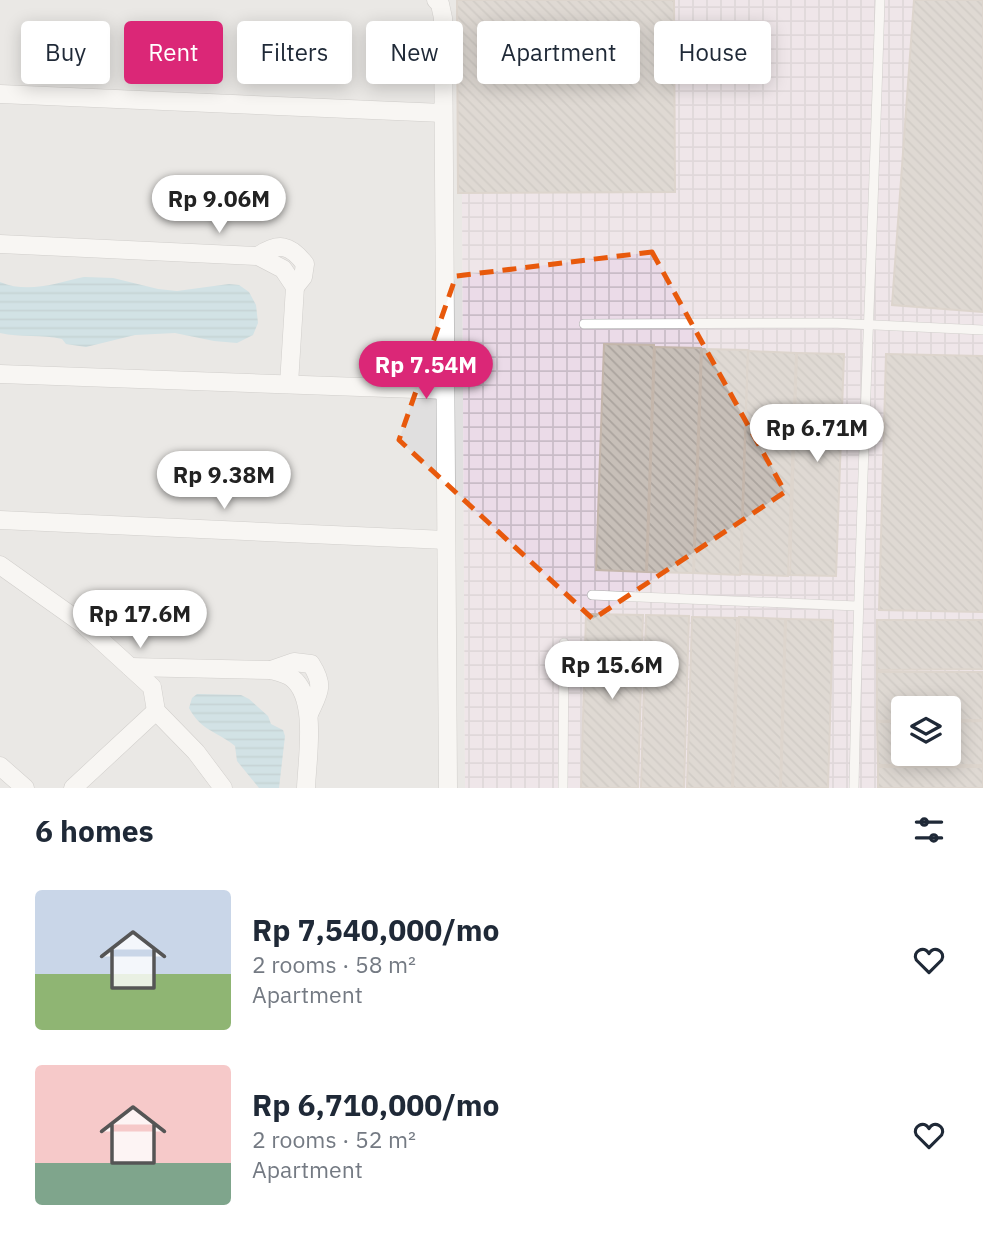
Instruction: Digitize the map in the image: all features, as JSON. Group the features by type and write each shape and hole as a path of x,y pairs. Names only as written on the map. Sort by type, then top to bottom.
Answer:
{"street":[{"path":"436,0 440,4 443,18 448,788"},
{"path":"0,94 443,113"},
{"path":"0,244 258,256 269,248 283,247 296,252 304,264 303,277 295,287 289,384"},
{"path":"0,374 445,390"},
{"path":"0,520 446,540"},
{"path":"0,565 83,624 152,687 156,711 196,752 223,788"},
{"path":"130,667 271,670 293,662 311,664 320,678 318,694 309,714 306,788"},
{"path":"74,788 156,711"},
{"path":"0,766 25,788"}],"lane":[{"path":"854,788 880,0"},
{"path":"584,324 870,324 983,330"},
{"path":"592,595 858,606"},
{"path":"563,788 564,643"}],"highlighted area":[{"path":"652,252 785,492 593,619 399,440 456,276"}],"shaded area":[{"path":"0,0 461,0 461,21 366,21 366,84 461,84 465,788 0,788"},
{"path":"461,0 983,0 983,788 465,788"}],"water":[{"path":"84,277 113,278 177,291 239,285 249,292 256,305 258,323 253,335 237,343 175,333 135,335 86,347 66,344 62,339 0,333 0,282 32,287"},
{"path":"197,694 241,695 268,716 271,724 283,730 285,736 279,788 259,788 237,761 235,746 199,722 189,708 192,698"}],"building":[{"path":"457,0 674,0 674,21 654,21 654,84 674,84 675,192 458,193 457,84 463,84 463,21 457,21"},
{"path":"914,0 983,0 983,312 892,305"},
{"path":"604,344 654,345 646,572 596,570"},
{"path":"655,347 701,348 693,573 647,572"},
{"path":"702,349 748,350 740,575 694,573"},
{"path":"748,351 796,353 788,576 741,574"},
{"path":"797,353 844,354 836,576 790,575"},
{"path":"886,354 983,356 983,612 879,610"},
{"path":"586,614 643,615 638,788 581,788"},
{"path":"646,615 689,616 684,788 641,788"},
{"path":"692,617 737,618 732,788 687,788"},
{"path":"739,617 785,619 780,788 733,788"},
{"path":"786,619 833,620 828,788 781,788"},
{"path":"877,620 983,620 983,669 877,670"},
{"path":"877,672 983,672 983,720 961,720 961,696 891,696 891,720 877,721"},
{"path":"983,721 983,765 961,765 961,722"},
{"path":"877,722 891,722 891,765 878,765"},
{"path":"878,767 983,767 983,788 878,788"}]}
